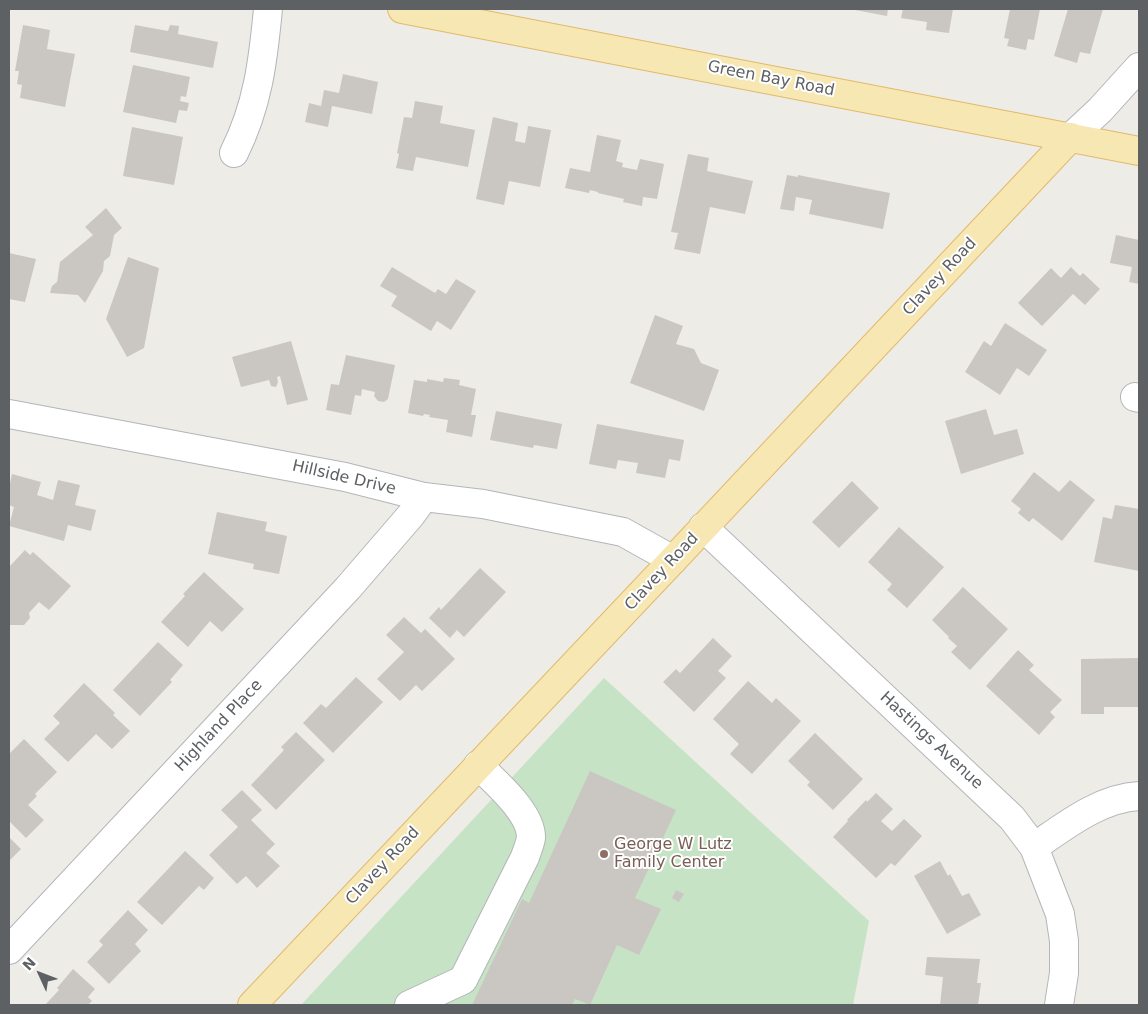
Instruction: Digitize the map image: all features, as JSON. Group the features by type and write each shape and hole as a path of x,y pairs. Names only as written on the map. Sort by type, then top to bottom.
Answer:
{"main road":[{"name":"Green Bay Road","path":"402,9 1071,136 1139,151"},
{"name":"Clavey Road","path":"253,1005 1071,136"}],"street":[{"path":"234,153 244,133 255,100 268,9"},
{"path":"1071,136 1100,110 1139,67"},
{"name":"Hillside Drive","path":"9,414 346,477 424,497 483,504 623,532 673,560"},
{"name":"Highland Place","path":"9,950 348,588 424,497"},
{"name":"Hastings Avenue","path":"704,527 1012,818 1034,847 1060,914 1064,941 1064,973 1059,1005"},
{"path":"409,1005 463,980 526,857 531,838 526,819 508,794 478,765"},
{"path":"1034,847 1073,821 1101,806 1125,797 1139,796"}],"green space":[{"path":"604,678 869,921 853,1005 301,1005"}],"building":[{"path":"850,9 888,9 887,16"},
{"path":"903,9 953,9 949,33 926,30 927,22 901,18"},
{"path":"1010,9 1040,9 1034,40 1028,39 1026,50 1007,46 1009,39 1004,38"},
{"path":"1068,9 1103,9 1090,54 1080,52 1077,63 1054,56"},
{"path":"23,25 50,30 47,49 75,54 65,107 20,98 22,85 17,84 19,71 15,71"},
{"path":"135,25 168,31 170,25 179,26 178,34 218,42 213,68 130,52"},
{"path":"133,65 190,77 186,97 181,96 180,101 189,103 187,111 179,110 176,123 123,112"},
{"path":"343,74 378,82 372,114 332,106 328,127 305,122 309,103 321,106 324,90 339,93"},
{"path":"415,101 443,106 440,123 475,130 468,167 416,157 413,171 396,168 404,117 412,118"},
{"path":"493,117 518,123 515,141 525,143 528,126 551,130 540,187 509,181 504,205 476,199"},
{"path":"132,127 183,137 174,185 123,176"},
{"path":"597,135 621,140 616,161 623,163 622,167 637,170 640,159 664,164 657,199 643,197 642,206 623,202 624,199 590,190 589,193 565,188 570,168 590,172"},
{"path":"688,154 709,158 707,171 753,181 745,214 710,207 700,254 674,249 678,233 671,232"},
{"path":"787,175 798,177 798,175 890,193 883,229 809,214 812,200 796,197 794,211 780,209"},
{"path":"106,208 122,228 114,235 110,256 104,261 103,271 85,303 78,295 50,293 52,286 57,282 60,262 93,235 85,227"},
{"path":"1116,235 1139,240 1139,284 1129,282 1132,267 1110,263"},
{"path":"9,253 36,259 25,302 9,299"},
{"path":"128,257 159,268 144,348 127,357 106,319"},
{"path":"392,267 435,293 438,289 446,294 456,279 476,291 451,330 437,321 431,331 391,306 397,296 380,286"},
{"path":"1071,267 1080,276 1083,273 1100,289 1085,305 1073,294 1042,326 1018,303 1051,268 1061,278"},
{"path":"655,315 683,326 676,344 694,349 701,363 719,370 704,411 630,383"},
{"path":"1005,323 1047,350 1029,376 1017,368 1000,395 965,372 984,341 991,346"},
{"path":"291,341 308,400 287,405 280,376 277,377 276,387 271,386 269,380 241,387 232,357"},
{"path":"346,355 395,365 388,399 384,402 378,401 374,396 375,392 362,389 361,396 355,395 351,415 326,410 331,384 339,385"},
{"path":"444,378 460,380 459,385 476,389 471,415 476,415 472,437 446,432 448,420 429,417 430,415 424,414 423,416 408,413 414,380 427,382 427,379 443,382"},
{"path":"986,409 994,435 1017,429 1024,454 961,474 945,421"},
{"path":"496,411 562,424 557,449 534,445 533,448 490,440"},
{"path":"597,424 684,440 680,461 669,459 665,478 636,473 638,463 618,460 616,469 589,464"},
{"path":"1034,472 1059,492 1070,480 1095,500 1062,541 1033,518 1029,522 1018,513 1021,509 1011,501"},
{"path":"12,474 41,482 37,495 53,500 58,480 80,485 75,505 96,510 91,531 68,525 64,541 9,526 14,507 9,505 9,488"},
{"path":"852,481 879,508 839,548 812,522"},
{"path":"1115,505 1139,509 1139,571 1094,562 1103,517 1112,519"},
{"path":"217,512 267,522 265,531 287,536 279,574 253,569 254,564 208,554"},
{"path":"899,527 944,567 907,608 887,590 892,584 868,562"},
{"path":"25,550 30,555 33,552 71,586 49,610 39,602 29,613 30,618 24,625 9,625 9,567"},
{"path":"480,568 506,592 464,637 457,630 450,638 429,618 439,607 441,610"},
{"path":"204,572 244,609 222,632 210,621 188,647 161,622 185,596 183,594"},
{"path":"963,587 1008,629 970,670 951,652 957,646 932,620"},
{"path":"404,617 421,633 425,629 455,659 422,691 416,685 400,701 377,679 404,652 386,635"},
{"path":"713,638 732,656 718,671 726,678 694,712 663,682 676,669 680,673"},
{"path":"158,642 183,665 170,680 172,682 140,716 113,690"},
{"path":"1018,650 1034,665 1029,670 1062,700 1050,712 1055,717 1039,735 986,686"},
{"path":"1138,658 1138,707 1104,707 1104,714 1081,714 1081,659"},
{"path":"356,677 383,702 333,753 303,723 321,704 326,708"},
{"path":"748,681 772,703 776,698 801,721 752,774 730,754 739,744 713,719"},
{"path":"84,683 115,713 113,715 130,731 112,749 96,734 68,762 44,739 60,723 53,716"},
{"path":"296,732 325,760 276,810 251,785 284,750 281,747"},
{"path":"815,733 863,779 833,810 807,785 810,782 788,761"},
{"path":"24,739 57,772 35,794 37,796 28,805 44,820 26,838 9,821 9,754"},
{"name":"George W Lutz Family Center","path":"590,771 676,810 635,898 661,909 639,955 617,945 590,1005 575,999 572,1005 472,1005 522,899 529,903"},
{"path":"242,790 262,810 251,820 275,844 266,853 280,866 257,888 246,876 237,884 209,855 238,827 221,810"},
{"path":"876,793 893,809 881,821 892,831 904,819 922,836 895,866 891,863 876,878 833,837 866,800 867,802"},
{"path":"9,837 21,849 9,861"},
{"path":"185,851 214,878 204,890 199,886 162,925 137,902"},
{"path":"940,861 948,876 950,874 962,896 969,893 981,915 947,934 914,876"},
{"path":"676,890 684,894 679,902 672,898"},
{"path":"128,910 148,930 135,944 141,951 109,984 87,962 103,945 99,941"},
{"path":"927,957 980,959 977,983 981,983 978,1005 940,1005 943,977 925,975"},
{"path":"73,969 95,989 88,997 92,1001 88,1005 45,1005 59,990 57,988"}],"place":[{"name":"George W Lutz Family Center","path":"604,854"}]}
